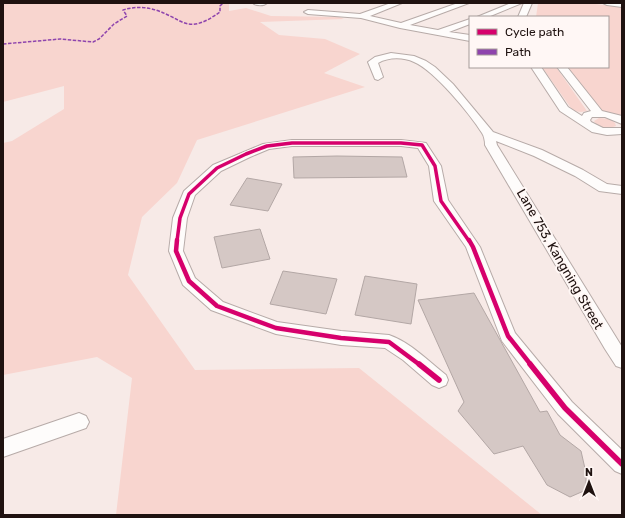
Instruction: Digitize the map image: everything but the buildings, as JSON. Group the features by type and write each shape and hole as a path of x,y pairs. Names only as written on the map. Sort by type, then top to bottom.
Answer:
{"street":[{"path":"257,3 263,3"},
{"path":"362,16 398,3"},
{"path":"400,26 465,3"},
{"path":"484,16 518,3"},
{"path":"522,16 528,3"},
{"path":"532,13 533,3"},
{"path":"607,3 622,5"},
{"path":"328,5 308,12 362,16 400,26 469,38"},
{"path":"439,33 469,21"},
{"path":"378,77 373,62 380,57 409,57 423,63 438,76 489,134 538,153 604,188 622,190"},
{"path":"537,68 564,109 586,123 602,131 621,129 611,115 598,113 588,115 584,120 586,123"},
{"path":"563,68 598,113"},
{"name":"Lane 753, Kangning Street","path":"489,134 490,142 539,219 556,252 582,294 606,338 622,361"},
{"path":"439,380 409,355 389,342 341,338 276,328 217,306 189,281 176,251 180,218 189,194 216,168 267,146 292,143 401,143 422,145 435,166 441,202 452,215 473,247 508,336 565,408 622,464"},
{"path":"499,156 518,152 538,153"},
{"path":"3,448 79,422"}],"shaded area":[{"path":"3,3 229,3 229,11 246,8 271,16 339,17 344,19 260,22 279,35 325,39 360,54 324,73 365,87 197,140 177,183 142,217 128,275 195,370 359,368 542,515 116,515 132,378 97,357 3,375 3,143 12,141 64,109 64,86 3,102"},
{"path":"538,3 587,3 622,7 622,118 601,111 569,68 609,68 609,16 536,16"},
{"path":"543,68 557,68 587,111 573,111"},
{"path":"599,118 610,119 616,126 606,128 600,126 594,121"}],"marked path":[{"path":"3,44 60,39 87,43 93,42 99,39 114,24 127,16 123,10 132,7 149,8 164,13 187,24 196,24 209,19 220,12 220,6 223,3"}],"cycle path":[{"path":"439,380 409,355 389,342 341,338 276,328 217,306 189,281 176,251 180,218 189,194 217,168 267,146 292,143 401,143 422,145 435,166 441,201 473,247 508,336 565,408 622,464"}]}
